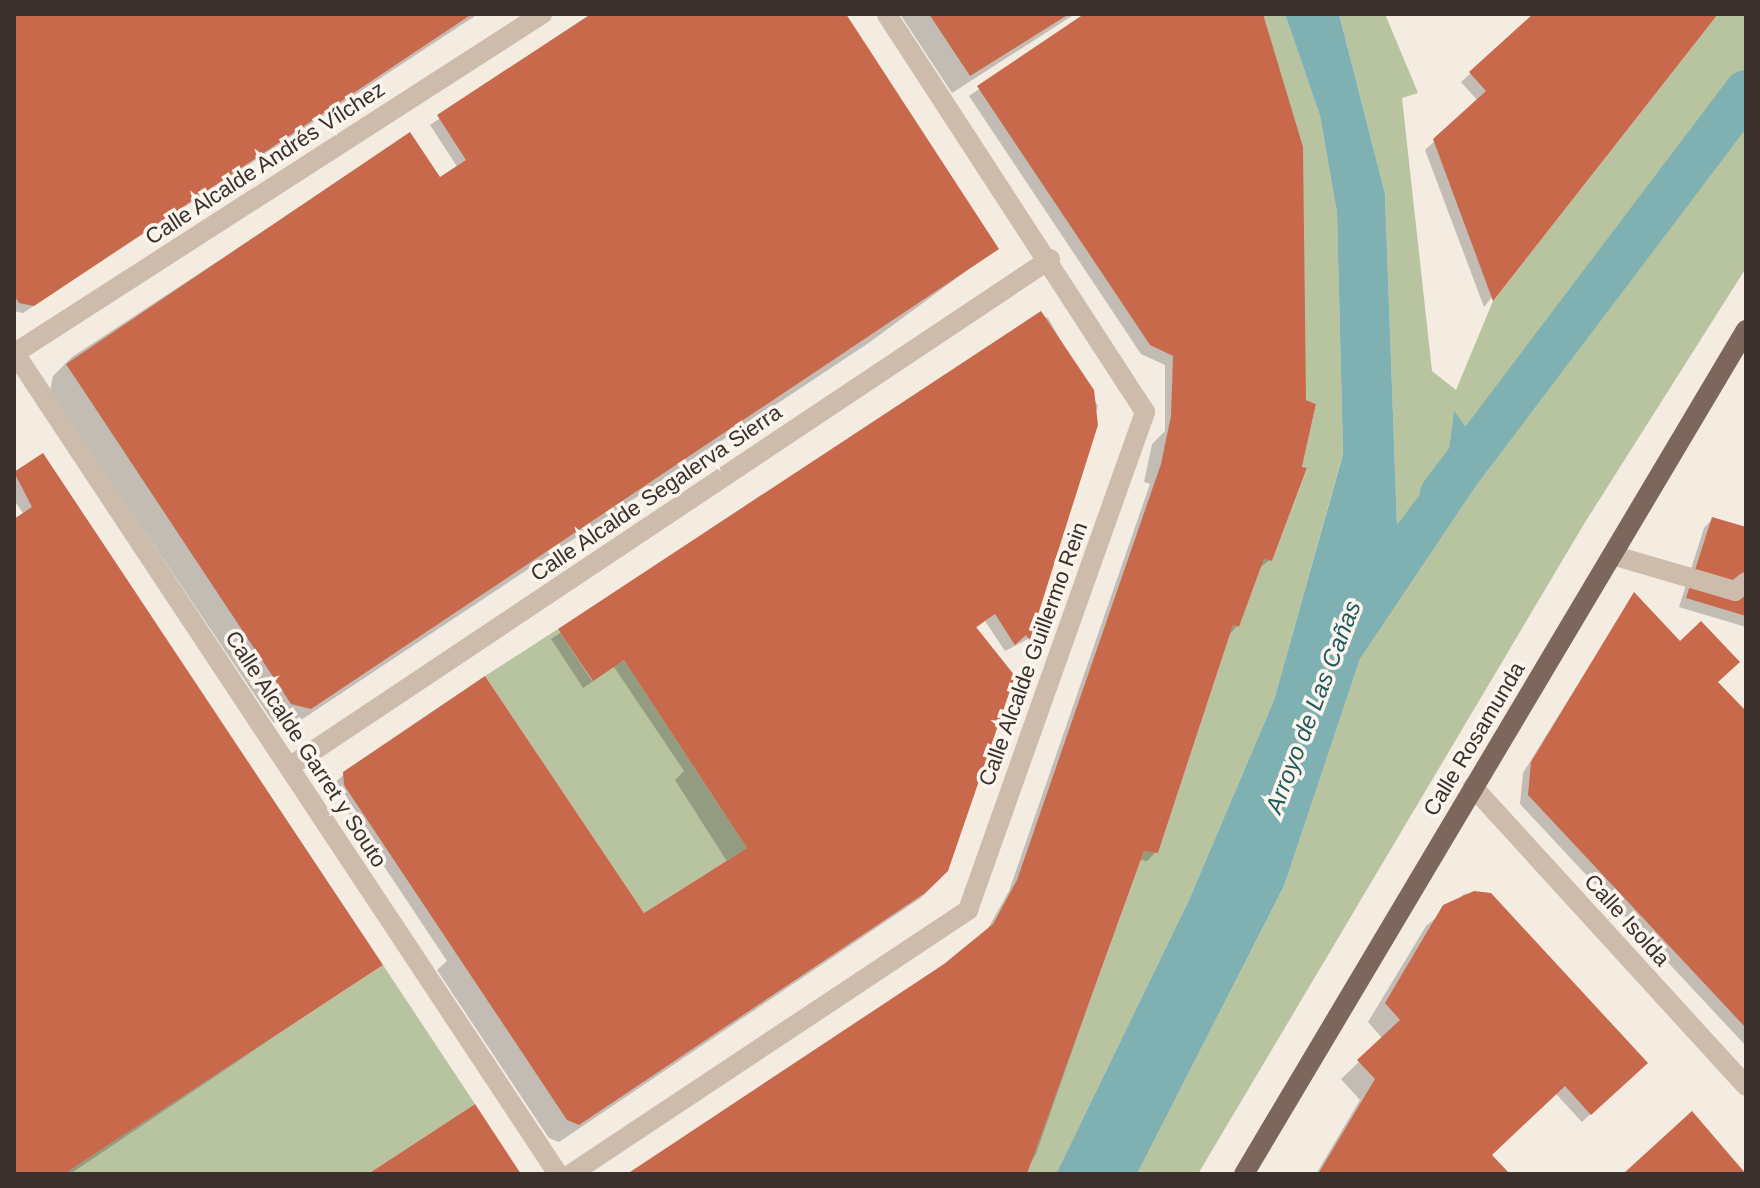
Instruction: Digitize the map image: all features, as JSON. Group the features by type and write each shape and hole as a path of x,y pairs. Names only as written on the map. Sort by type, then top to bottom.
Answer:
{"main road":[{"name":"Calle Rosamunda","path":"1244,1174 1746,330"}],"street":[{"name":"Calle Alcalde Andrés Vílchez","path":"15,352 542,14"},
{"name":"Calle Alcalde Guillermo Rein","path":"571,1174 968,910 1145,412 1050,259 887,14"},
{"name":"Calle Alcalde Segalerva Sierra","path":"289,767 1050,259"},
{"name":"Calle Alcalde Garret y Souto","path":"15,352 558,1174"},
{"path":"1612,555 1735,591 1746,582"},
{"name":"Calle Isolda","path":"1473,787 1746,1086"}],"green space":[{"path":"1263,14 1285,14 1320,116 1337,213 1343,453 1274,700 1189,900 1056,1174 1027,1174 1144,851 1158,853 1233,625 1239,627 1264,559 1272,561 1307,469 1302,467 1316,404 1306,400"},
{"path":"1339,14 1385,14 1418,93 1402,98 1432,371 1456,390 1493,301 1718,14 1746,14 1746,268 1584,524 1198,1174 1137,1174 1284,886 1360,659 1492,462 1454,412 1448,457 1397,526 1385,194"},
{"path":"558,629 592,681 624,660 747,848 644,913 485,676"},
{"path":"383,965 475,1104 368,1174 64,1174"}],"water":[{"name":"Arroyo de Las Cañas","path":"1285,14 1339,14 1385,194 1397,525 1448,457 1454,411 1492,462 1360,659 1284,886 1137,1174 1056,1174 1189,900 1274,700 1343,454 1337,213 1320,116"}],"building":[{"path":"14,14 472,14 34,306 19,303 14,295"},
{"path":"591,14 846,14 999,249 311,709 291,704 66,364 410,132 440,177 466,160 437,115"},
{"path":"929,14 1069,14 970,76"},
{"path":"1084,14 1263,14 1303,147 1306,400 1316,404 1302,467 1307,468 1272,561 1264,559 1239,627 1233,625 1158,853 1144,851 1027,1174 627,1174 944,964 993,924 1017,880 1161,464 1171,416 1173,356 1150,345 977,86"},
{"path":"1533,14 1718,14 1493,301 1433,139 1486,91 1469,72"},
{"path":"1041,311 1094,390 1098,425 1030,640 1026,635 1015,645 995,614 976,627 1015,676 948,871 925,893 579,1125 567,1120 344,785 343,772 485,676 644,913 747,848 624,660 593,681 558,629"},
{"path":"43,453 383,965 64,1174 14,1174 14,519 32,507 14,472"},
{"path":"1712,517 1746,527 1746,616 1686,598"},
{"path":"1634,592 1680,641 1701,621 1740,662 1718,682 1746,711 1746,1028 1528,795 1531,762"},
{"path":"1474,891 1491,893 1648,1063 1591,1115 1565,1086 1492,1155 1510,1174 1318,1174 1375,1079 1357,1060 1400,1020 1385,1003 1443,905"},
{"path":"475,1104 521,1174 368,1174"},
{"path":"1692,1111 1746,1174 1623,1174"}],"waterway":[{"path":"1442,494 1746,92"}]}
